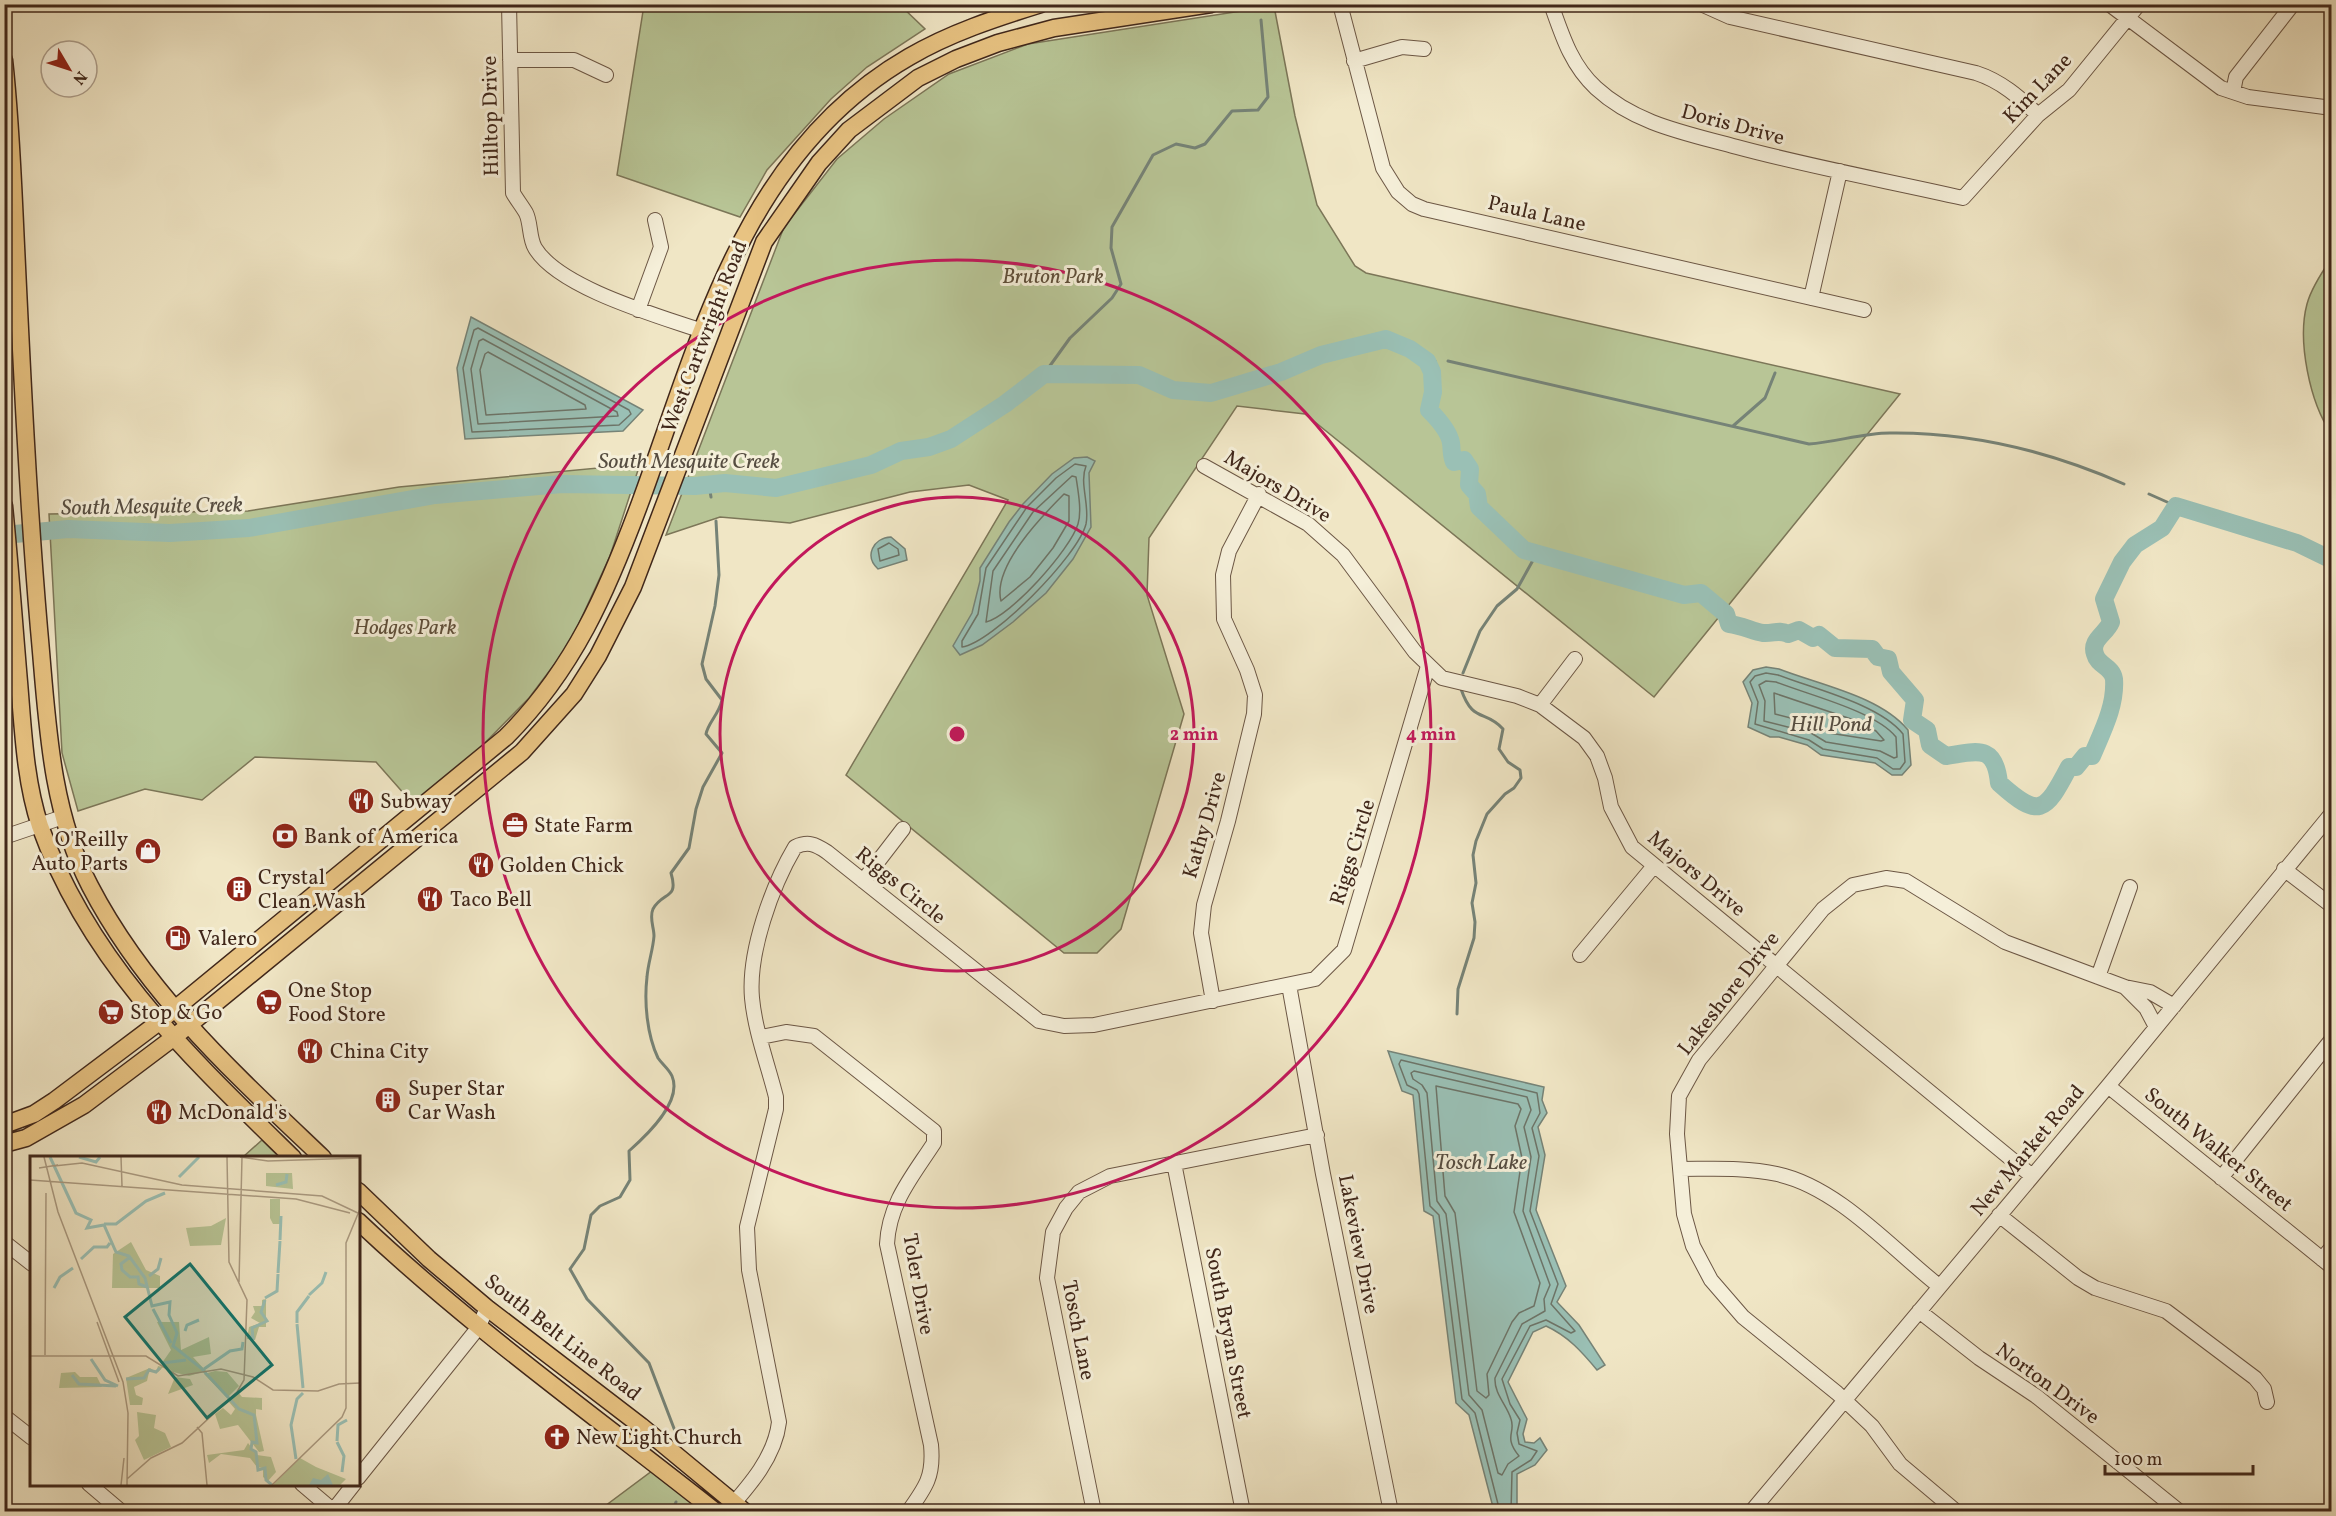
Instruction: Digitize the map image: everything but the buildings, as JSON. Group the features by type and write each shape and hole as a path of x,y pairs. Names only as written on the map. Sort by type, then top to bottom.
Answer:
{"main road":[{"name":"West Cartwright Road","path":"4,1125 34,1114 54,1101 159,1022 506,737 536,707 575,651 594,616 626,541 702,331 740,240 763,199 805,144 867,85 909,57 961,32 1041,4"},
{"name":"West Cartwright Road","path":"4,1144 26,1138 84,1105 173,1038 363,879 522,752 574,694 598,656 633,587 707,386 764,242 819,163 849,130 910,84 969,54 1053,28 1172,8 1211,4"},
{"path":"961,32 969,54"},
{"path":"4,60 37,601 49,742 63,817 88,882 111,925 173,1010 321,1156"},
{"path":"707,386 702,377 708,342 702,331 712,329 730,308 740,302"},
{"path":"4,506 23,732 40,824 85,918 134,994 173,1038 290,1156"},
{"path":"506,737 522,752"},
{"path":"350,865 363,879"},
{"path":"261,1125 270,1118 275,1120 306,1148 321,1156"},
{"name":"South Belt Line Road","path":"360,1193 429,1259 487,1308 611,1403 735,1509"},
{"name":"South Belt Line Road","path":"360,1223 416,1276 478,1328 716,1512"},
{"path":"596,1421 611,1403"}],"street":[{"name":"Hilltop Drive","path":"509,4 513,193 526,213 534,248 549,264 576,283 638,310 702,331"},
{"name":"Paula Lane","path":"1340,4 1383,168 1398,192 1412,204 1424,209 1864,310"},
{"name":"Doris Drive","path":"1551,4 1566,48 1579,69 1596,88 1640,118 1659,126 1765,154 1963,198"},
{"path":"1701,4 1730,17 1992,78 2016,94 2038,115"},
{"path":"2109,4 2209,81 2248,97 2331,108"},
{"name":"Kim Lane","path":"1963,198 2038,115 2069,90 2139,4"},
{"path":"2233,92 2236,77 2293,4"},
{"path":"1354,61 1402,46 1424,49"},
{"path":"510,60 574,60 606,75"},
{"path":"1811,298 1840,171"},
{"path":"638,310 661,247 655,220"},
{"name":"Majors Drive","path":"1204,466 1308,524 1343,555 1428,666 1442,678 1517,696 1540,705 1584,738 1597,756 1605,778 1611,807 1632,847 1653,867 2032,1176"},
{"name":"Kathy Drive","path":"1214,1001 1201,933 1204,905 1250,736 1254,695 1247,670 1224,619 1223,575 1229,551 1259,495"},
{"path":"1540,705 1575,659"},
{"name":"Riggs Circle","path":"735,1509 777,1437 778,1422 749,1270 747,1227 776,1109 776,1097 752,996 757,948 767,906 795,848 804,843 820,848 1039,1021 1064,1026 1094,1024 1315,979 1344,950 1428,666"},
{"name":"New Market Road","path":"1751,1512 2108,1086 2331,813"},
{"path":"4,837 63,817"},
{"path":"863,881 903,829"},
{"path":"1580,955 1653,867"},
{"path":"2284,870 2331,906"},
{"name":"Lakeshore Drive","path":"1957,1512 1900,1464 1872,1426 1743,1317 1710,1280 1693,1246 1684,1214 1677,1134 1679,1096 1699,1060 1775,966 1837,897 1853,885 1886,878 1906,881 2005,942 2125,987 2150,992 2174,1006"},
{"path":"2098,977 2130,887"},
{"name":"Lakeview Drive","path":"1289,985 1389,1511"},
{"name":"Lakeshore Drive","path":"2125,987 2146,1008 2156,1027"},
{"name":"Toler Drive","path":"761,1037 786,1032 814,1036 934,1131 934,1143 894,1205 888,1224 887,1244 931,1445 933,1466 930,1480 908,1512"},
{"path":"2221,1178 2331,1040"},
{"name":"South Walker Street","path":"2108,1086 2327,1263"},
{"name":"Tosch Lane","path":"1094,1512 1047,1278 1049,1247 1053,1232 1066,1208 1079,1192 1110,1176 1317,1135"},
{"name":"South Bryan Street","path":"1174,1163 1243,1512"},
{"path":"1680,1169 1739,1169 1779,1174 1810,1186 1842,1206 1939,1286"},
{"path":"1999,1215 2055,1262 2095,1288 2166,1311 2255,1378 2264,1389 2267,1402"},
{"path":"4,1242 30,1262"},
{"path":"2327,1263 2331,1247"},
{"path":"360,1476 478,1328 487,1308"},
{"name":"Norton Drive","path":"1919,1311 1978,1358 2036,1396 2180,1512"},
{"path":"4,1416 30,1436"},
{"path":"90,1486 122,1512"},
{"path":"303,1486 334,1511 353,1486"}],"green space":[{"path":"644,5 900,5 925,29 867,67 831,99 767,170 740,217 617,175"},
{"name":"Bruton Park","path":"1274,6 1295,116 1317,205 1355,266 1366,273 1900,394 1654,697 1305,414 1237,406 1149,538 1147,595 1184,714 1121,929 1097,953 1064,953 846,775 1008,500 969,485 910,492 790,523 720,517 666,535 784,227 837,159 884,119 949,74 1028,44"},
{"path":"2331,259 2331,433 2317,405 2307,371 2304,319 2309,298"},
{"name":"Hodges Park","path":"640,464 610,556 569,645 529,698 470,758 413,804 376,762 255,757 202,800 145,789 78,811 62,753 49,514 248,511 399,487"},
{"path":"262,1140 279,1156 244,1156"},
{"path":"652,1471 704,1512 597,1512"}],"water":[{"path":"471,317 643,410 623,431 465,439 457,368"},
{"path":"1087,457 1095,461 1089,473 1091,527 1073,559 1046,593 1013,622 982,645 960,655 953,646 972,613 980,581 980,568 1009,522 1052,474 1074,458"},
{"path":"891,537 905,549 907,560 878,569 872,559 873,548 879,541"},
{"name":"Hill Pond","path":"1766,667 1779,669 1848,693 1882,708 1908,730 1911,765 1902,775 1892,775 1875,763 1821,755 1807,745 1779,737 1770,737 1748,727 1752,703 1743,682 1753,670"},
{"name":"Tosch Lake","path":"1388,1051 1544,1087 1542,1100 1547,1113 1538,1127 1545,1155 1536,1210 1566,1286 1557,1302 1579,1325 1605,1365 1597,1370 1568,1340 1546,1326 1533,1332 1508,1382 1527,1419 1523,1434 1525,1442 1534,1443 1540,1438 1547,1450 1535,1465 1517,1474 1517,1511 1494,1511 1469,1415 1456,1403 1433,1216 1424,1211 1413,1095 1402,1091"}],"waterway":[{"path":"1044,374 1070,338 1112,298 1121,284 1111,248 1112,227 1153,155 1176,144 1195,148 1205,144 1232,111 1258,110 1268,97 1261,20"},
{"name":"South Mesquite Creek","path":"4,535 68,529 170,533 249,528 435,495 562,484 695,486 725,483 776,488 871,465 901,451 929,447 951,439 1005,404 1044,374 1139,375 1173,390 1211,393 1281,372 1321,355 1386,339 1410,349 1427,361 1432,372 1433,392 1429,410 1448,434 1454,462 1464,460 1470,469 1469,485 1477,494 1479,507 1524,550 1684,595 1701,593 1726,614 1729,624 1763,633 1788,634 1799,630 1813,638 1819,635 1835,648 1872,649 1878,657 1888,659 1891,672 1915,700 1912,720 1927,730 1930,745 1946,756 1976,752 1989,756 1997,770 1999,783 2023,802 2032,806 2040,806 2047,802 2069,767 2076,767 2085,756 2092,756 2108,719 2114,689 2113,675 2099,661 2094,649 2111,622 2104,599 2122,562 2135,545 2162,528 2176,506 2297,543 2332,560"},
{"name":"South Mesquite Creek","path":"1427,361 1435,361"},
{"path":"1448,361 1809,444 1869,434 1890,433 1980,440 2039,453 2124,484"},
{"path":"1733,426 1765,398 1775,373"},
{"path":"709,485 711,497"},
{"path":"2149,494 2176,506"},
{"path":"675,1431 649,1363 587,1299 570,1269 584,1249 591,1215 600,1206 620,1197 630,1180 629,1151 661,1118 672,1097 674,1086 672,1076 654,1049 647,1018 646,987 654,936 651,916 657,903 671,892 673,887 671,873 689,848 696,809 703,787 722,753 706,734 722,700 706,679 702,664 715,606 719,575 716,521"},
{"path":"1463,673 1480,631 1497,606 1517,589 1537,553"},
{"path":"1457,1014 1458,989 1474,938 1475,922 1472,903 1476,883 1473,855 1476,841 1487,814 1521,778 1520,770 1508,762 1499,749 1503,729 1491,719 1475,712 1461,689"},
{"path":"672,1512 676,1502"}],"place":[{"name":"Subway","path":"361,801"},
{"name":"State Farm","path":"515,825"},
{"name":"Bank of America","path":"285,836"},
{"name":"O'Reilly Auto Parts","path":"148,851"},
{"name":"Golden Chick","path":"481,865"},
{"name":"Crystal Clean Wash","path":"239,889"},
{"name":"Taco Bell","path":"430,899"},
{"name":"Valero","path":"178,938"},
{"name":"One Stop Food Store","path":"269,1002"},
{"name":"Stop & Go","path":"111,1012"},
{"name":"China City","path":"310,1051"},
{"name":"Super Star Car Wash","path":"388,1100"},
{"name":"McDonald's","path":"159,1112"},
{"name":"New Light Church","path":"557,1437"}]}
